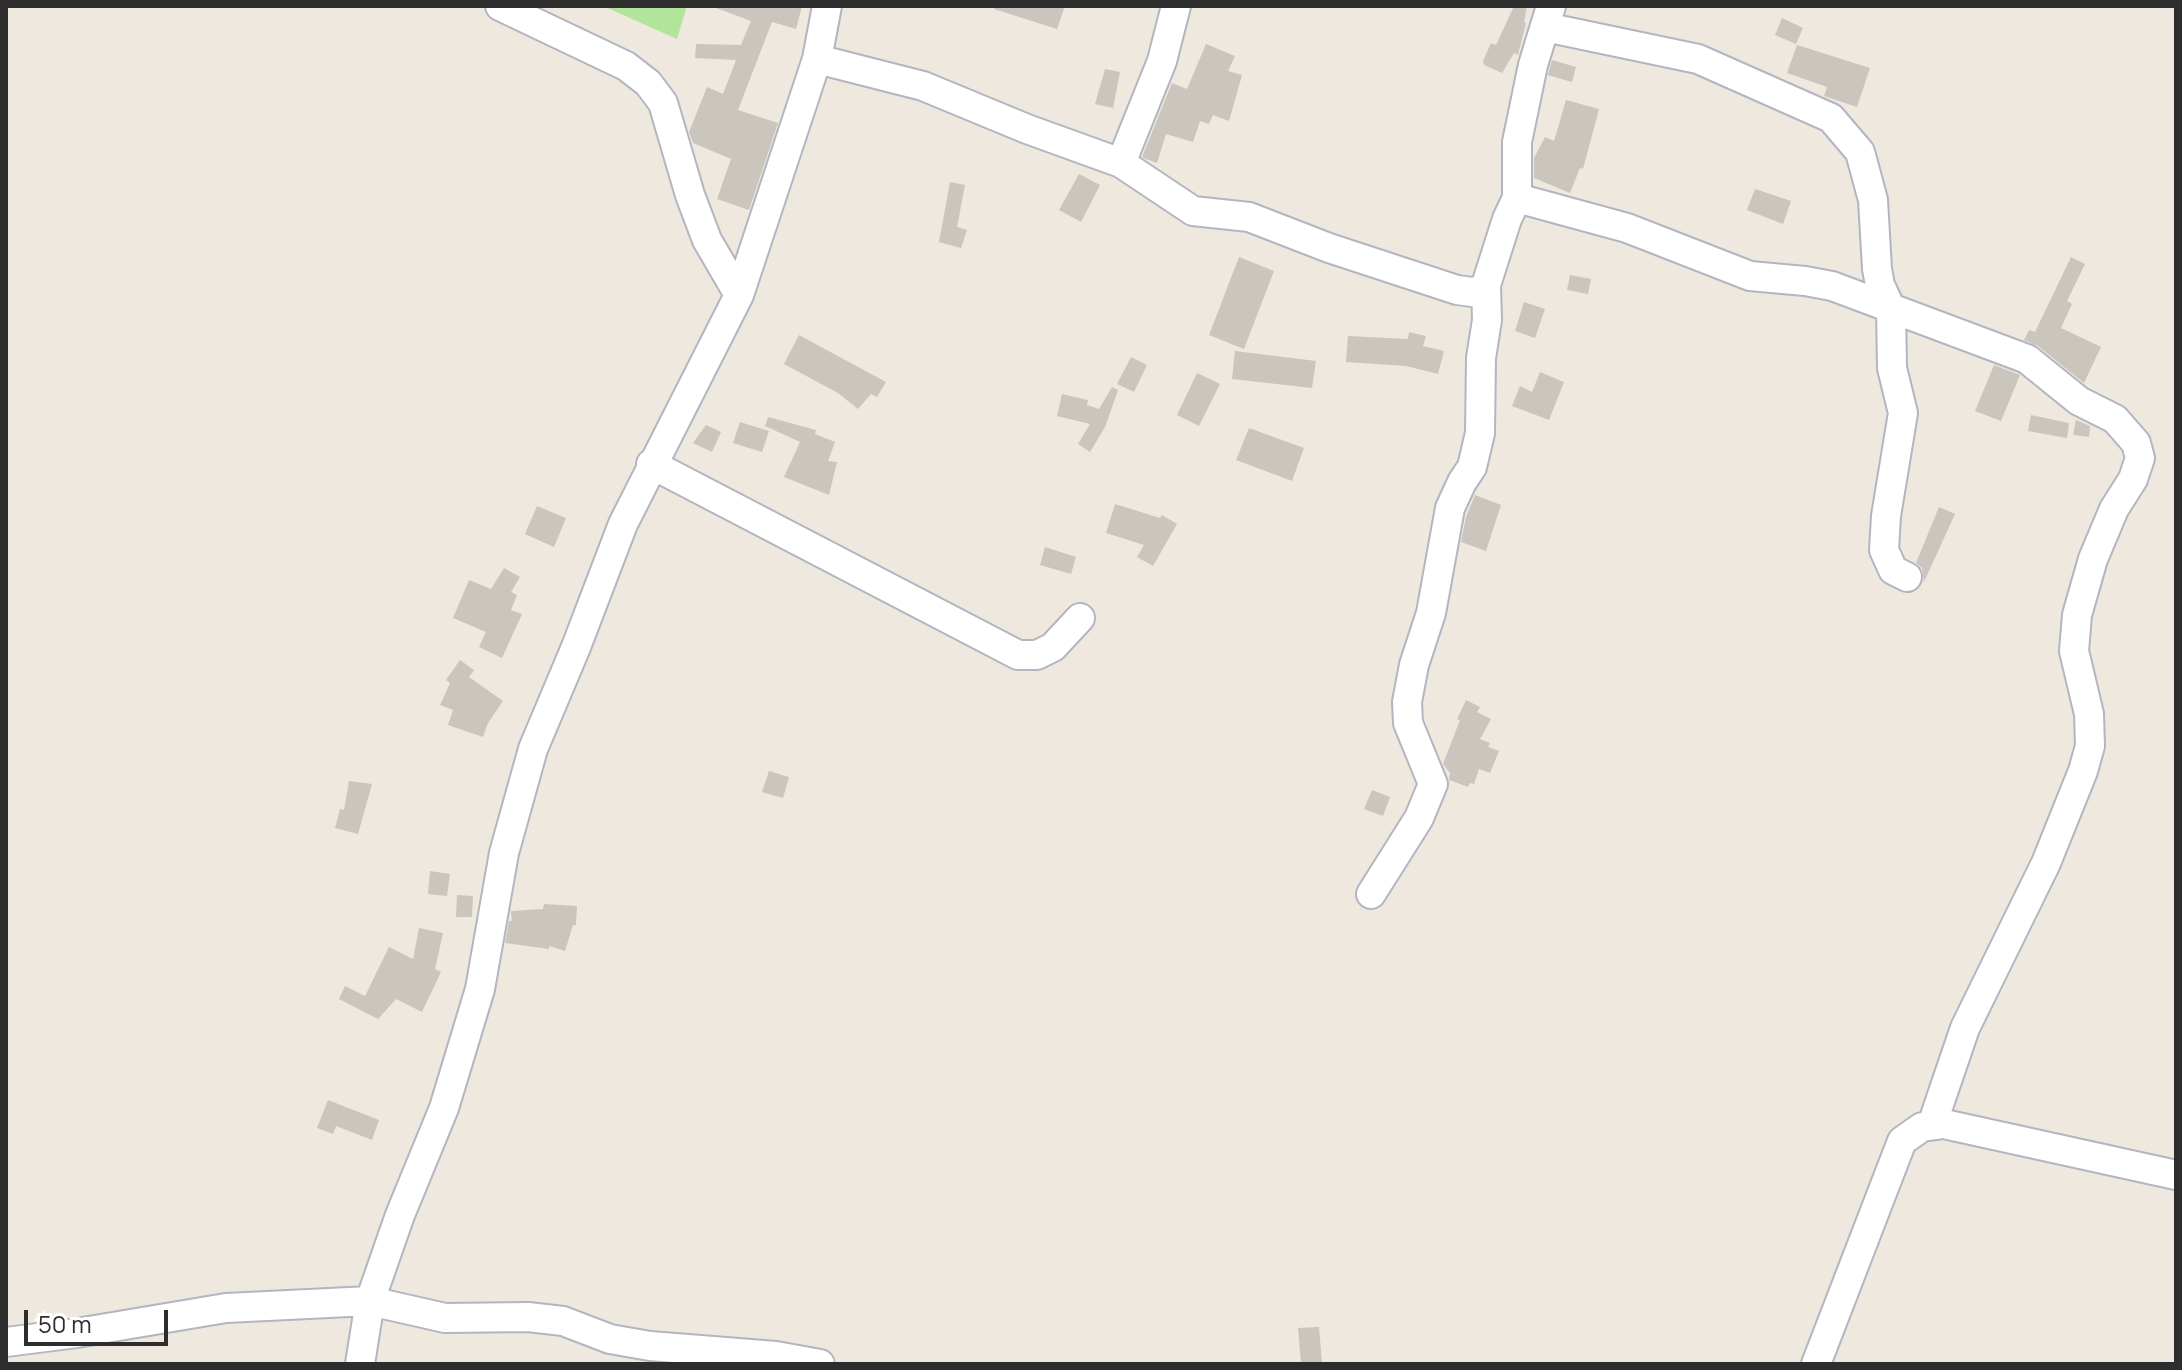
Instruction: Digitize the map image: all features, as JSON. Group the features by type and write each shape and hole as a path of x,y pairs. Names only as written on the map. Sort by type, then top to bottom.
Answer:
{"street":[{"path":"500,6 626,66 648,83 663,103 690,195 707,240 739,295"},
{"path":"360,1364 370,1301 400,1215 444,1108 475,1004 504,853 533,749 623,524 739,295 817,59 827,6"},
{"path":"1121,163 1162,61 1176,6"},
{"path":"1371,894 1419,818 1433,784 1408,723 1407,702 1414,665 1431,613 1450,508 1472,467 1480,433 1481,358 1487,320 1486,285 1517,198 1517,142 1533,65 1548,17 1698,59 1831,118 1860,152 1873,200 1880,285 1891,309 1892,368 1903,413 1886,516 1884,550 1893,570 1907,577"},
{"path":"817,59 923,86 1121,163 1193,211 1249,217 1329,248 1457,290 1472,292 1486,285"},
{"path":"1517,198 1627,228 1750,276 1832,286 2027,359 2079,401 2115,419 2136,443 2140,458 2133,479 2114,509 2093,559 2077,615 2074,651 2089,714 2090,746 2083,771 2046,863 1965,1028 1935,1116"},
{"path":"651,464 1018,655 1037,655 1053,647 1080,618"},
{"path":"1816,1364 1902,1141 1922,1127 1944,1124 2176,1175"},
{"path":"6,1342 226,1308 370,1301 445,1318 528,1317 563,1321 610,1339 637,1344 776,1356 820,1364"}],"green space":[{"path":"603,6 687,6 677,39"}],"building":[{"path":"716,6 802,6 796,29 772,22 738,110 778,123 749,210 717,199 731,159 693,143 689,132 707,87 723,94 736,60 695,58 696,44 741,45 751,21"},
{"path":"995,6 1065,6 1057,29 994,9"},
{"path":"1514,6 1527,6 1526,23 1518,55 1514,53 1502,73 1484,65 1483,61 1491,43 1496,45"},
{"path":"1782,18 1803,28 1796,44 1775,35"},
{"path":"1206,44 1235,56 1228,71 1242,75 1229,121 1213,115 1209,124 1200,121 1193,142 1166,134 1157,163 1142,157 1172,83 1187,89"},
{"path":"1797,45 1870,68 1857,107 1824,96 1827,87 1787,73"},
{"path":"1552,60 1576,67 1572,82 1548,75"},
{"path":"1105,69 1120,72 1113,108 1095,104"},
{"path":"1566,100 1599,109 1583,169 1580,168 1570,193 1534,178 1534,158 1545,137 1554,141"},
{"path":"1079,174 1100,185 1081,222 1059,210"},
{"path":"950,182 965,185 957,227 967,230 961,248 939,242"},
{"path":"1755,189 1791,201 1783,224 1747,210"},
{"path":"1239,257 1274,271 1244,349 1209,335"},
{"path":"2071,257 2085,264 2067,301 2072,304 2061,328 2101,347 2084,383 2038,346 2024,340 2029,330 2035,332"},
{"path":"1570,275 1591,279 1588,294 1567,290"},
{"path":"1524,302 1545,309 1535,338 1515,331"},
{"path":"1409,332 1426,336 1423,346 1444,351 1438,374 1406,366 1346,362 1348,336 1408,339"},
{"path":"799,335 886,382 877,397 871,394 858,409 838,393 784,364"},
{"path":"1235,351 1316,361 1312,388 1232,379"},
{"path":"1131,357 1147,365 1134,392 1117,384"},
{"path":"1994,365 2020,375 2001,421 1975,411"},
{"path":"1540,372 1564,382 1549,420 1512,406 1520,386 1532,392"},
{"path":"1197,373 1220,384 1199,426 1177,415"},
{"path":"1112,387 1118,390 1105,427 1090,452 1078,444 1090,424 1057,416 1062,394 1088,400 1087,405 1099,409"},
{"path":"2031,415 2069,423 2067,438 2028,431"},
{"path":"768,417 816,430 815,434 835,442 828,461 837,462 829,495 784,477 800,442 765,426"},
{"path":"2076,420 2090,426 2089,437 2073,435"},
{"path":"740,422 769,431 762,452 733,443"},
{"path":"706,425 721,432 712,452 693,443"},
{"path":"1249,428 1304,448 1292,481 1236,460"},
{"path":"1475,495 1501,505 1486,551 1461,542"},
{"path":"1115,504 1160,518 1162,515 1177,524 1153,566 1137,557 1144,545 1106,533"},
{"path":"537,506 566,518 554,547 525,534"},
{"path":"1939,507 1955,514 1924,582 1922,568 1916,563"},
{"path":"1045,547 1076,557 1071,574 1040,565"},
{"path":"504,568 520,577 511,592 517,595 511,610 522,614 502,658 479,647 486,632 453,618 469,580 491,589"},
{"path":"460,660 474,670 469,677 503,701 488,723 483,737 448,725 453,710 440,705 450,683 446,680"},
{"path":"1466,700 1480,707 1477,712 1491,719 1480,739 1490,743 1488,747 1499,751 1490,773 1479,769 1474,784 1470,783 1468,787 1449,780 1450,773 1443,764"},
{"path":"769,771 789,777 783,798 762,792"},
{"path":"349,781 372,784 358,834 335,828 340,809 344,810"},
{"path":"1372,790 1390,797 1383,816 1364,809"},
{"path":"430,871 450,874 447,896 428,894"},
{"path":"457,895 473,896 472,917 456,917"},
{"path":"544,904 577,906 576,925 573,925 565,951 549,946 549,949 505,943 509,921 512,921 511,911 543,909"},
{"path":"419,928 443,933 435,969 441,972 422,1012 396,999 378,1019 339,999 345,986 365,996 389,947 413,959"},
{"path":"328,1100 379,1120 372,1140 336,1126 333,1134 317,1128"},
{"path":"1319,1327 1322,1364 1301,1364 1298,1328"}]}
